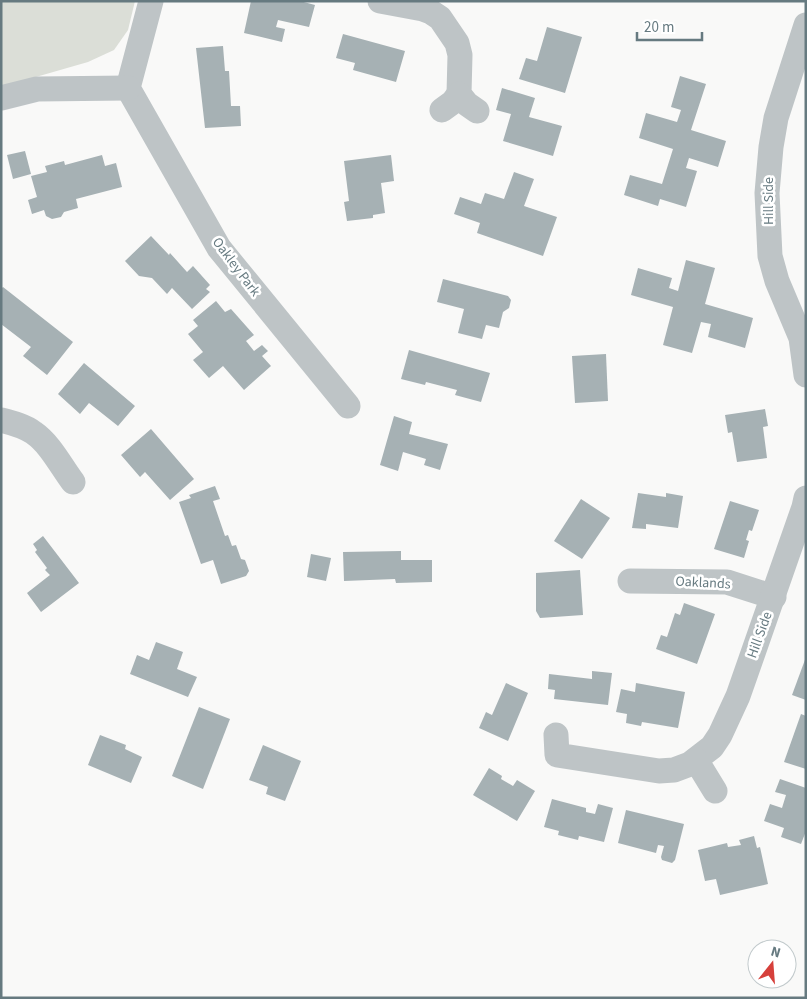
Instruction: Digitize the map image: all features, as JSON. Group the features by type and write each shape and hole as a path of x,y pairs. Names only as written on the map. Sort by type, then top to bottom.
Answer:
{"street":[{"path":"1,98 37,89 128,88 151,1"},
{"path":"380,1 422,9 440,18 457,43 460,55 450,102 477,112"},
{"name":"Hill Side","path":"806,25 800,63 776,118 766,193 770,256 777,281 803,339 806,375"},
{"name":"Oakley Park","path":"128,88 219,248 348,406"},
{"path":"1,420 21,425 34,433 45,443 76,480"},
{"name":"Hill Side","path":"556,735 557,755 659,771 674,770 696,760 712,747 720,735 738,696 774,597 806,498"},
{"name":"Oaklands","path":"630,582 727,582 774,597"},
{"path":"696,760 715,792"}],"shaded area":[{"path":"1,1 135,1 128,30 114,50 88,62 1,87"}],"building":[{"path":"251,1 300,1 315,5 309,27 278,20 276,27 285,29 282,42 244,33"},
{"path":"547,27 582,37 565,93 519,79 526,58 537,61"},
{"path":"343,34 405,51 396,82 353,70 355,63 336,58"},
{"path":"223,46 225,71 229,71 231,106 240,106 241,126 205,128 196,48"},
{"path":"680,76 706,84 691,130 726,141 718,167 689,158 686,168 697,171 686,207 660,199 658,206 624,195 630,175 662,184 673,149 639,138 646,113 677,122 681,110 671,107"},
{"path":"502,88 535,98 529,117 562,126 553,156 503,141 511,114 496,110"},
{"path":"25,151 31,174 13,179 7,155"},
{"path":"102,155 105,166 116,163 122,187 76,199 78,208 64,212 61,217 52,219 46,216 44,210 32,214 28,200 37,197 31,176 47,172 45,166 64,161 65,165"},
{"path":"391,155 394,181 381,183 385,213 373,215 373,218 347,221 344,202 349,201 344,161"},
{"path":"514,172 534,179 524,206 557,217 543,256 477,233 480,223 454,214 460,197 481,204 485,193 504,199"},
{"path":"151,236 187,272 193,266 210,285 206,289 210,292 192,309 172,288 167,294 152,278 139,276 125,261"},
{"path":"686,260 715,268 705,304 753,318 745,348 708,337 711,324 701,322 692,353 663,345 673,307 631,295 638,268 672,278 669,288 678,291"},
{"path":"443,279 508,296 511,300 509,308 503,312 499,328 486,325 482,339 458,333 464,309 437,302"},
{"path":"3,287 73,342 47,375 23,356 31,347 1,324 1,289"},
{"path":"216,301 225,312 231,309 254,335 246,341 254,351 262,345 268,351 262,356 271,366 244,390 223,366 209,378 193,360 203,352 188,334 198,326 193,320"},
{"path":"409,350 490,373 481,402 455,395 457,390 426,382 425,385 401,379"},
{"path":"606,354 608,401 575,403 572,356"},
{"path":"84,363 135,406 118,426 89,403 80,414 58,394"},
{"path":"765,409 768,426 763,427 767,458 737,462 732,432 728,433 725,415"},
{"path":"394,416 412,422 409,434 448,444 440,470 424,465 426,459 403,452 398,471 380,465"},
{"path":"151,429 194,479 170,500 145,472 140,477 121,455"},
{"path":"215,486 220,499 213,501 225,536 228,535 232,546 236,545 241,559 245,560 249,571 246,576 221,584 213,560 201,564 179,502 191,498 189,495"},
{"path":"638,493 666,497 666,493 683,496 678,528 646,524 646,529 632,528"},
{"path":"581,499 610,518 582,559 554,541"},
{"path":"730,501 759,510 752,531 749,530 746,540 749,541 744,558 714,549"},
{"path":"43,536 79,583 41,612 27,593 50,575 35,552 37,550 33,544"},
{"path":"401,551 401,560 432,560 432,582 396,583 395,579 344,581 343,552"},
{"path":"311,554 331,558 326,581 307,577"},
{"path":"580,570 583,615 540,618 536,611 536,573"},
{"path":"684,603 715,614 697,664 656,649 661,635 667,637 675,613 680,615"},
{"path":"156,642 183,652 177,669 197,677 188,697 130,674 137,655 149,660"},
{"path":"806,657 806,700 792,695"},
{"path":"592,671 612,673 608,705 554,699 555,690 548,689 549,674 592,679"},
{"path":"506,683 528,693 508,741 479,728 486,712 492,715"},
{"path":"636,683 685,692 678,728 642,722 641,726 626,723 627,714 616,712 621,689 635,692"},
{"path":"199,707 230,719 203,789 172,776"},
{"path":"801,714 806,716 806,769 784,762"},
{"path":"100,735 126,745 125,749 142,757 131,783 88,765"},
{"path":"263,745 301,761 285,801 266,794 268,787 249,780"},
{"path":"489,768 502,776 501,779 513,786 517,780 535,791 517,821 473,795"},
{"path":"780,779 806,788 806,831 801,844 781,837 784,828 764,821 770,804 782,808 786,795 775,792"},
{"path":"552,799 586,808 586,812 595,814 598,804 613,808 604,842 579,836 578,840 558,835 559,831 544,827"},
{"path":"626,810 684,824 675,860 672,863 662,860 664,846 658,845 656,853 618,843"},
{"path":"754,836 757,848 760,847 768,884 720,895 716,879 705,881 698,850 727,843 728,847 741,845 739,840"}]}
